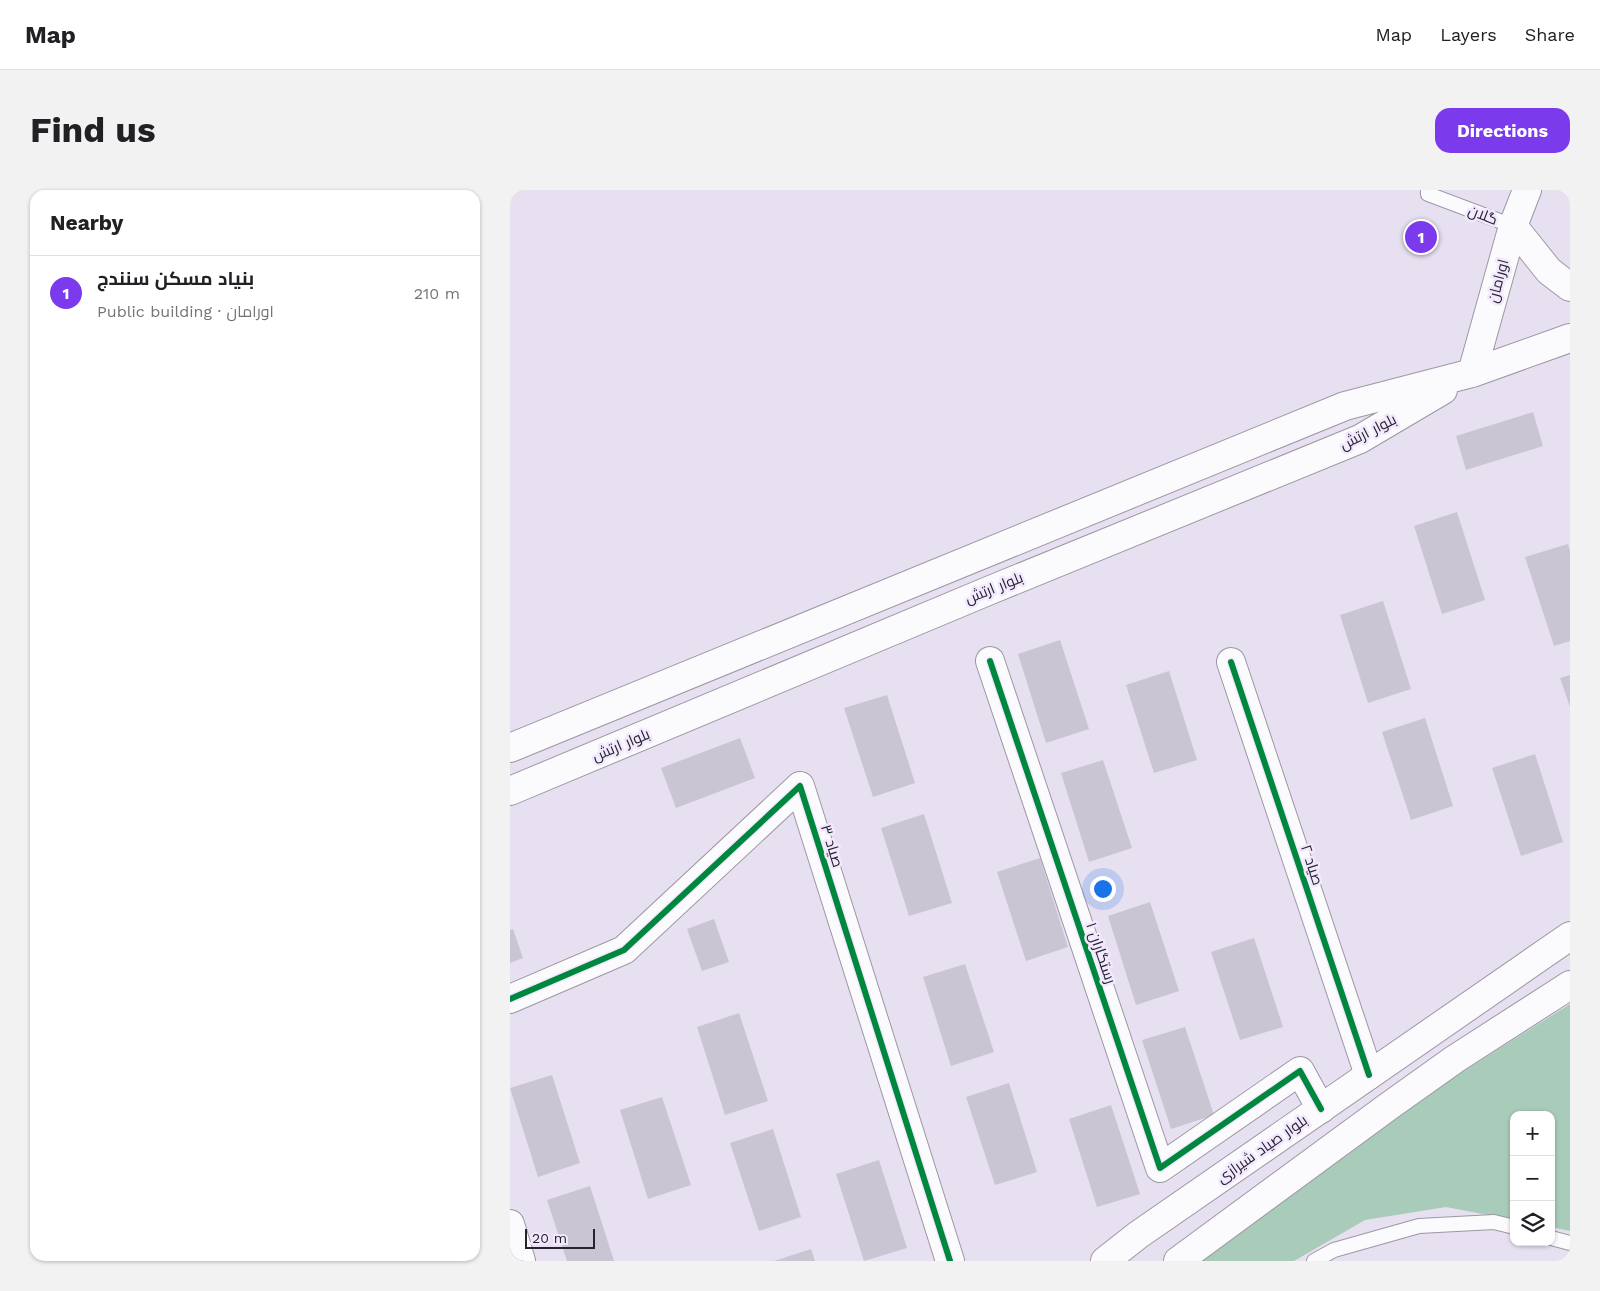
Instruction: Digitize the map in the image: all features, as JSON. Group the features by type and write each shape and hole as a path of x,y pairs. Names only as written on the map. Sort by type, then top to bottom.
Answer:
{"main road":[{"name":"اورامان","path":"1472,373 1513,226 1526,190"},
{"path":"1513,226 1549,271 1570,287"},
{"name":"بلوار ارتش","path":"510,748 1345,406 1472,373 1570,338"},
{"name":"بلوار ارتش","path":"510,791 988,591 1360,439 1472,373"},
{"name":"رستگاران ۱","path":"990,661 1160,1168 1300,1071 1331,1102"},
{"name":"صیاد ۲","path":"1231,662 1369,1075"},
{"name":"صیاد ۳","path":"510,999 624,950 800,786 950,1261"},
{"name":"بلوار صیاد شیرازی","path":"1105,1261 1138,1235 1570,936"},
{"path":"1178,1261 1455,1059 1570,984"},
{"path":"1331,1102 1367,1122"},
{"path":"510,1224 521,1261"}],"lane":[{"name":"گلان","path":"1424,191 1513,226"},
{"path":"1314,1261 1334,1250 1419,1226 1494,1222 1510,1226"},
{"path":"1555,1239 1570,1243"}],"green space":[{"path":"1570,1004 1570,1231 1555,1228 1555,1111 1510,1111 1510,1219 1446,1207 1365,1220 1294,1261 1197,1261 1386,1120"}],"building":[{"path":"1533,412 1543,446 1466,470 1456,436"},
{"path":"1457,512 1485,600 1442,614 1414,526"},
{"path":"1568,544 1570,551 1570,641 1554,646 1525,557"},
{"path":"1383,601 1411,689 1368,703 1340,615"},
{"path":"1060,640 1089,729 1046,743 1018,654"},
{"path":"1169,671 1197,760 1154,773 1126,685"},
{"path":"1570,675 1570,707 1560,678"},
{"path":"887,695 915,783 873,797 844,708"},
{"path":"1425,718 1453,806 1411,820 1382,732"},
{"path":"740,738 755,778 676,808 661,768"},
{"path":"1535,754 1563,842 1521,856 1492,768"},
{"path":"1103,760 1132,848 1089,862 1061,773"},
{"path":"924,814 952,903 909,916 881,828"},
{"path":"1040,858 1068,947 1026,961 997,872"},
{"path":"1150,902 1179,991 1136,1005 1108,916"},
{"path":"714,919 729,962 702,971 687,929"},
{"path":"513,929 523,958 510,963 510,930"},
{"path":"1254,938 1283,1027 1240,1040 1211,952"},
{"path":"965,964 994,1052 951,1066 923,977"},
{"path":"739,1013 768,1101 725,1115 697,1027"},
{"path":"1185,1027 1214,1115 1171,1129 1142,1040"},
{"path":"552,1075 580,1163 538,1177 510,1088"},
{"path":"1009,1083 1037,1172 995,1185 966,1097"},
{"path":"662,1097 691,1185 648,1199 620,1110"},
{"path":"1111,1105 1140,1194 1097,1207 1069,1119"},
{"path":"773,1129 801,1217 759,1231 730,1143"},
{"path":"879,1160 907,1248 864,1261 836,1174"},
{"path":"590,1186 614,1261 567,1261 547,1200"},
{"path":"811,1249 815,1261 774,1261"}],"cycle path":[{"path":"990,661 1160,1168 1300,1071 1321,1109"},
{"path":"1231,662 1369,1075"},
{"path":"510,999 624,950 800,786 950,1261"}],"place":[{"name":"بنیاد مسکن سنندج","path":"1421,237"}]}
